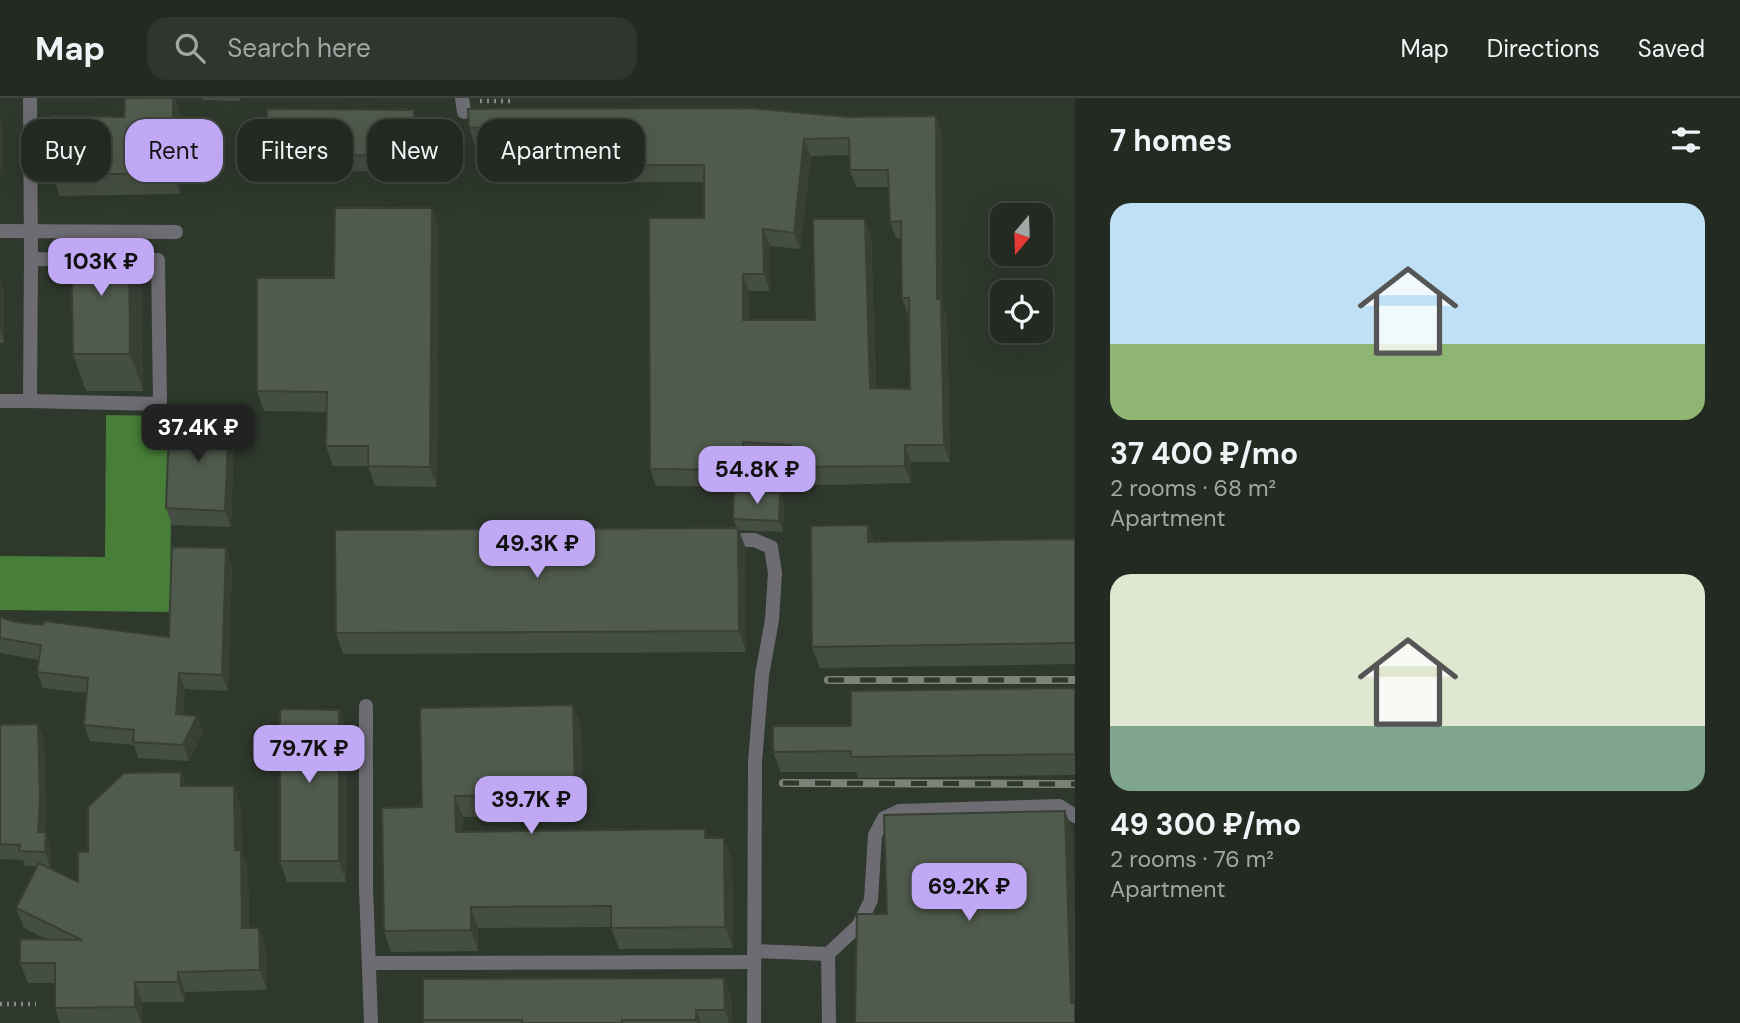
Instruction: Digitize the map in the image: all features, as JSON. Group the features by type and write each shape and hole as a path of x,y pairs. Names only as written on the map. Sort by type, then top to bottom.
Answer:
{"lane":[{"path":"30,98 30,401"},
{"path":"0,231 176,232"},
{"path":"0,401 160,404 158,260 31,259"},
{"path":"707,540 754,540 771,547 775,573 772,620 762,675 755,762 754,1023"},
{"path":"366,706 366,887 371,1023"},
{"path":"369,963 828,954 859,925 871,900 875,835 884,818 899,811 1059,806 1075,816"},
{"path":"828,954 829,1023"}],"path":[{"path":"0,1004 36,1004"}],"green space":[{"path":"106,415 172,416 170,612 0,610 0,556 105,557"}],"building":[{"path":"125,98 173,98 173,119 125,119 125,174 111,174 111,119 52,119 52,116 124,117"},
{"path":"748,108 848,117 936,116 937,299 941,299 944,445 905,445 905,466 791,467 791,445 743,442 743,470 650,469 649,218 704,218 704,165 645,165 645,119 477,119 477,128 469,128 468,109","holes":["849,138 850,170 888,170 890,222 901,221 902,298 909,298 910,389 870,388 865,219 813,219 815,320 743,320 743,274 764,274 763,229 794,233 804,139"]},
{"path":"267,109 414,110 414,119 367,119 367,155 353,155 353,119 267,119"},
{"path":"335,208 432,208 430,467 368,466 368,446 326,446 327,392 257,391 257,278 334,278"},
{"path":"71,243 129,243 130,354 73,354"},
{"path":"186,413 229,415 225,511 166,508 169,430 185,430"},
{"path":"734,492 780,493 779,521 733,519"},
{"path":"868,525 868,542 1075,539 1075,643 812,647 811,526"},
{"path":"738,528 739,631 336,633 335,530"},
{"path":"172,547 226,548 222,675 179,673 176,714 197,716 183,745 133,742 134,730 84,725 88,678 37,672 41,645 0,638 0,617 15,622 43,625 44,621 169,637"},
{"path":"1075,688 1075,754 851,757 851,751 773,752 773,726 851,726 851,691"},
{"path":"573,705 575,794 455,796 456,832 705,829 705,838 724,838 725,927 611,928 611,906 471,907 471,930 384,931 382,808 422,807 420,708"},
{"path":"280,709 339,710 339,861 280,861"},
{"path":"38,724 38,832 46,832 45,852 19,851 20,845 0,844 0,725"},
{"path":"181,772 181,786 234,786 235,850 241,850 242,928 259,928 260,970 178,972 178,982 135,982 135,1007 55,1008 55,963 20,963 20,939 82,940 16,908 39,863 78,882 78,852 88,852 88,807 124,773"},
{"path":"1065,811 1071,1003 1075,1003 1075,1023 855,1023 857,914 887,914 884,815"},
{"path":"724,978 725,1010 696,1010 696,1020 522,1023 522,1020 423,1020 423,979"}],"railway":[{"path":"828,680 1075,680"},
{"path":"783,783 1075,784"}]}
